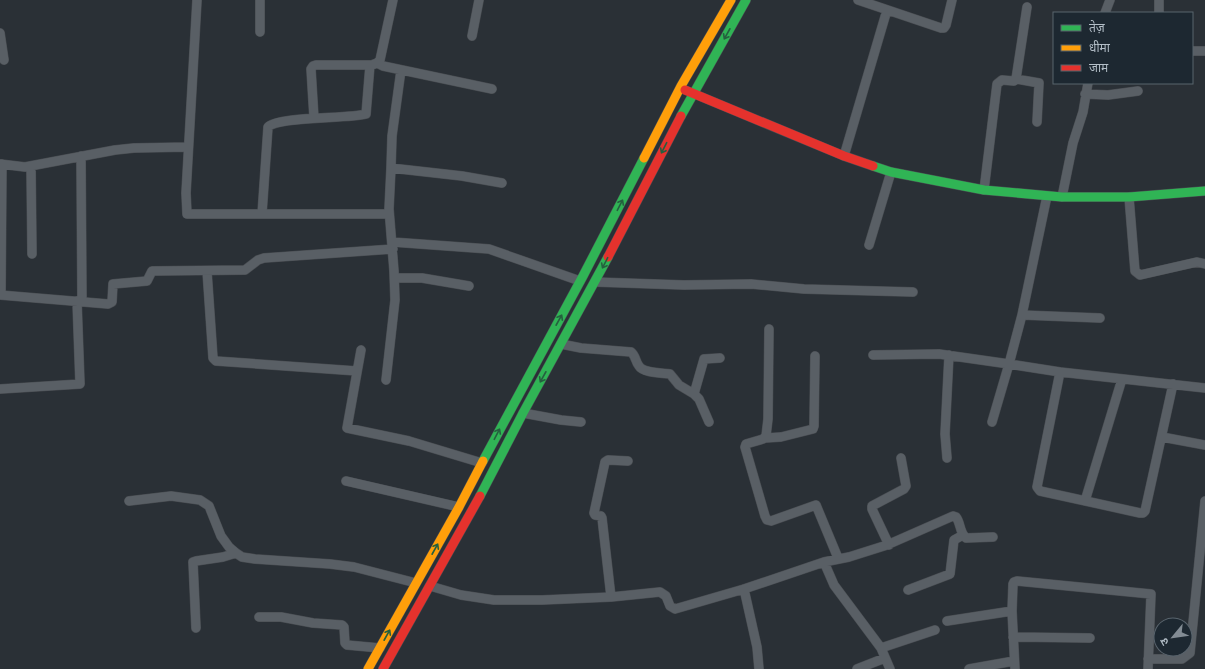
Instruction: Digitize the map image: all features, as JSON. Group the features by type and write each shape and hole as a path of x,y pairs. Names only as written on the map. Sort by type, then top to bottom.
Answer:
{"main road":[{"path":"368,669 459,507 511,407 580,281 680,88 729,0"},
{"path":"384,669 471,513 523,413 595,282 693,93 746,0"},
{"path":"680,88 844,156 891,172 984,190 1062,197 1129,197 1205,191"}],"street":[{"path":"197,0 188,147 186,192 187,214 389,214"},
{"path":"260,0 260,32"},
{"path":"373,64 380,60 392,0"},
{"path":"472,36 479,0"},
{"path":"858,0 941,28 946,26 952,0"},
{"path":"1105,12 1110,0"},
{"path":"1159,0 1159,12"},
{"path":"1016,79 1027,7"},
{"path":"844,156 887,10"},
{"path":"0,33 4,60"},
{"path":"1193,51 1205,50"},
{"path":"262,214 268,127 274,123 366,114 373,64"},
{"path":"314,118 311,69 313,66 373,64 492,89"},
{"path":"386,380 395,300 395,278 389,214 392,136 401,70"},
{"path":"984,190 997,84 1002,80 1014,81 1016,79 1039,83 1037,122"},
{"path":"1062,197 1073,143 1082,112 1088,84"},
{"path":"1085,94 1108,95 1138,91"},
{"path":"188,147 134,148 81,156 31,166 1,164 0,295 79,302 110,303 112,302 114,284 147,281 152,271 245,270 258,260 264,258 392,246 489,249 580,281"},
{"path":"0,389 80,384 79,302 81,156"},
{"path":"31,166 32,254"},
{"path":"391,168 462,176 502,183"},
{"path":"869,245 891,172"},
{"path":"992,422 1022,315 1047,196"},
{"path":"1129,197 1135,271 1138,274 1140,275 1198,262 1205,264"},
{"path":"207,270 213,358 216,362 357,371"},
{"path":"395,278 422,278 469,286"},
{"path":"595,282 684,285 751,284 804,289 913,292"},
{"path":"1022,315 1100,318"},
{"path":"765,438 768,419 769,329"},
{"path":"561,344 581,348 631,352 634,355 638,366 644,370 670,374 679,385 694,394 699,399 709,422"},
{"path":"361,350 347,428 409,441 482,463"},
{"path":"873,355 939,354 1060,372 1205,388"},
{"path":"947,458 945,434 949,355"},
{"path":"815,356 813,429 781,437 765,438 746,444 745,447 767,520 771,521 815,504 838,558"},
{"path":"694,394 704,359 720,358"},
{"path":"1060,372 1037,487 1040,491 1143,513 1145,511 1173,384"},
{"path":"1085,501 1122,379"},
{"path":"523,413 581,422"},
{"path":"1162,437 1205,445"},
{"path":"889,545 872,506 904,489 906,486 901,458"},
{"path":"611,598 602,518 594,513 605,462 608,460 628,461"},
{"path":"346,481 459,507"},
{"path":"129,501 171,496 200,500 209,506 221,536 228,547 242,557 354,567 416,583"},
{"path":"1148,659 1182,659 1190,653 1205,501"},
{"path":"430,586 461,595 494,600 611,598 660,592 666,596 670,606 675,609 744,589 824,562 857,555 889,545 953,516 960,521 963,535 966,538 993,537"},
{"path":"908,590 950,574 954,540 963,535"},
{"path":"196,628 193,562 223,558 236,553"},
{"path":"824,562 834,585 881,648 890,669"},
{"path":"969,669 1015,665 1012,611 1014,582 1150,593 1148,669"},
{"path":"744,589 757,647 759,669"},
{"path":"947,621 1012,611"},
{"path":"259,616 281,617 314,623 342,625 344,627 345,643 347,645 380,648"},
{"path":"881,648 935,630"},
{"path":"1013,637 1090,638"},
{"path":"857,669 885,658"}],"traffic: fast":[{"path":"681,116 746,0"},
{"path":"483,461 583,276 644,158"},
{"path":"873,166 891,172 984,190 1062,197 1129,197 1205,191"},
{"path":"480,496 523,413 608,257"}],"traffic: slow":[{"path":"644,158 681,86 731,0"},
{"path":"368,669 459,507 483,461"}],"traffic: jam":[{"path":"685,90 844,156 873,166"},
{"path":"608,257 681,116"},
{"path":"383,669 480,496"}]}
